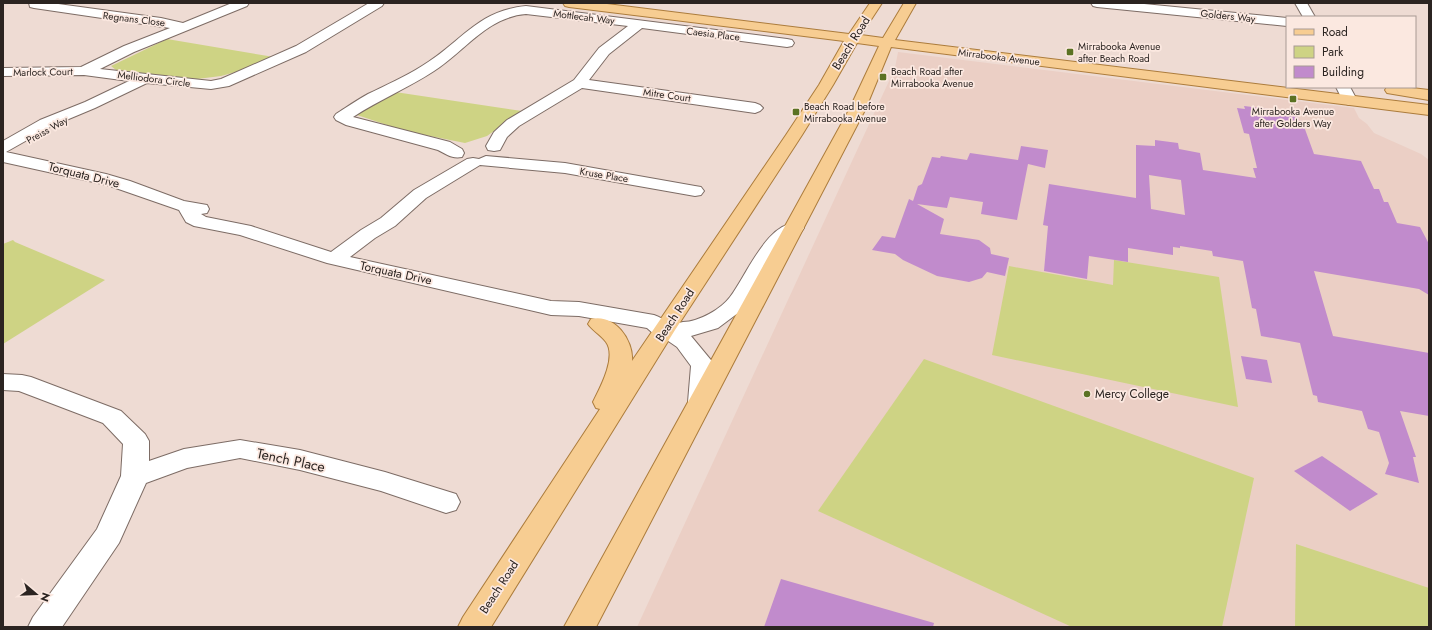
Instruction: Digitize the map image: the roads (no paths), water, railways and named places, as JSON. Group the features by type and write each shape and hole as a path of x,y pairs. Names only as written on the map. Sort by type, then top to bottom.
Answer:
{"main road":[{"name":"Mirrabooka Avenue","path":"569,3 814,33 854,30"},
{"name":"Mirrabooka Avenue","path":"636,3 854,30 887,43 1078,67 1286,88"},
{"name":"Beach Road","path":"474,627 664,330 826,85 854,30 867,18 876,3"},
{"path":"580,627 857,110 887,43 910,3"},
{"path":"917,34 909,26 920,3"},
{"path":"727,15 752,15 827,23"},
{"path":"814,33 833,43 836,50 826,71 826,85"},
{"name":"Mirrabooka Avenue","path":"887,43 917,34 1279,78"},
{"name":"Mirrabooka Avenue","path":"1286,88 1346,94 1429,110"},
{"path":"1376,88 1429,95"},
{"path":"574,470 591,431 616,381 620,361 618,342 599,324"}],"street":[{"name":"Melliodora Circle","path":"84,71 129,49 243,3"},
{"name":"Melliodora Circle","path":"84,71 194,84 224,83 301,49 378,3"},
{"name":"Golders Way","path":"1097,3 1286,22"},
{"path":"1302,3 1308,16"},
{"name":"Regnans Close","path":"34,4 102,15 161,22 185,27"},
{"name":"Mottlecah Way","path":"475,150 352,122 342,117 366,102 430,69 470,34 505,12 526,10 639,24"},
{"name":"Caesia Place","path":"639,24 787,43"},
{"name":"Mottlecah Way","path":"327,257 388,222 475,150 513,123 579,82 604,51 639,24"},
{"name":"Marlock Court","path":"3,72 84,71"},
{"name":"Preiss Way","path":"3,148 46,123 90,105 146,78"},
{"name":"Mitre Court","path":"579,82 755,108"},
{"name":"Preiss Way","path":"3,153 57,126 90,105"},
{"name":"Kruse Place","path":"475,150 513,162 613,176 695,191"},
{"name":"Torquata Drive","path":"3,158 57,167 115,182 186,208 193,218 201,222 244,230 327,257 551,308 572,318 646,334 664,330 692,329 710,323 723,314 738,302 775,242 794,228"},
{"name":"Torquata Drive","path":"551,308 579,308 654,322 664,330 685,342 703,365 700,402"},
{"path":"3,382 22,383 112,417 136,441 135,476 109,535 44,627"},
{"name":"Tench Place","path":"135,476 184,459 240,450 300,460 385,482 446,502"}],"place":[{"name":"Mirrabooka Avenue after Beach Road","path":"1070,52"},
{"name":"Beach Road after Mirrabooka Avenue","path":"883,77"},
{"name":"Mirrabooka Avenue after Golders Way","path":"1293,99"},
{"name":"Beach Road before Mirrabooka Avenue","path":"796,112"},
{"name":"Mercy College","path":"1087,394"}]}
